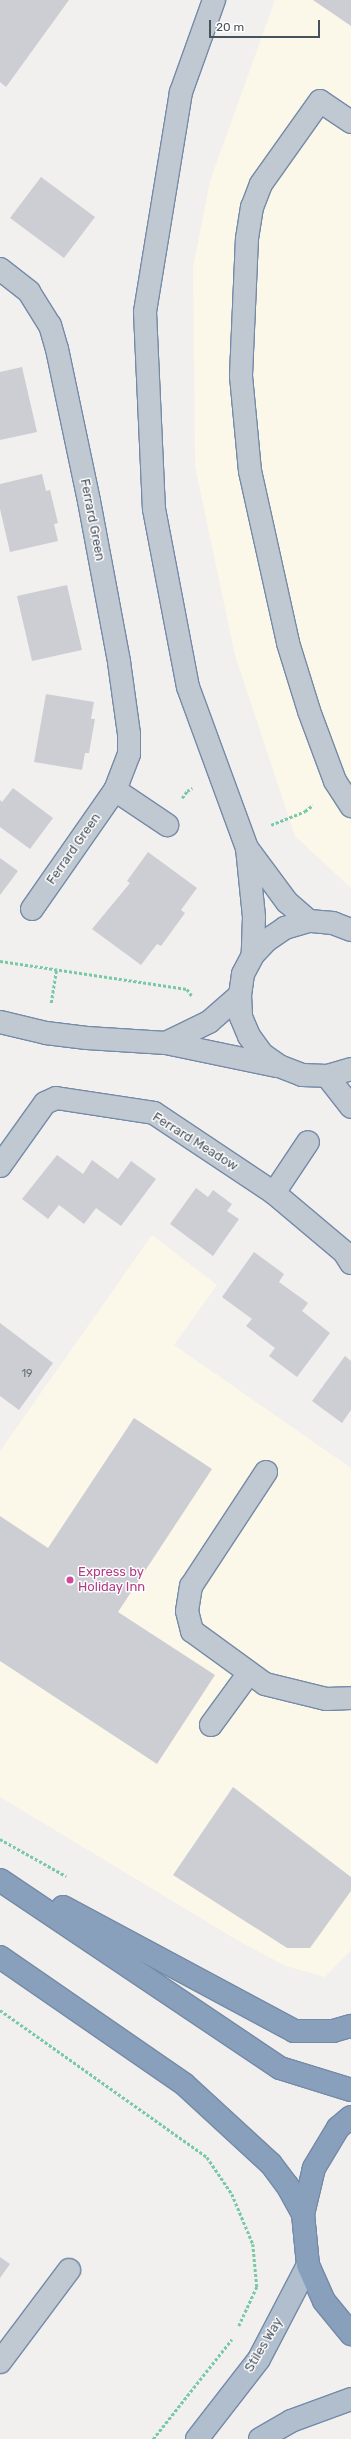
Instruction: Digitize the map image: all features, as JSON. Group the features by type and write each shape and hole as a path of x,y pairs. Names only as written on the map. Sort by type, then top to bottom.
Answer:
{"highway":[{"path":"0,1874 294,2030 333,2031 351,2026"},
{"path":"0,1880 280,2068 351,2090"},
{"path":"0,1957 184,2084 270,2164 288,2185 303,2214"},
{"path":"351,2117 338,2128 314,2168 303,2214 308,2265 324,2301 351,2334"}],"main road":[{"name":"Stiles Way","path":"197,2439 259,2359 308,2265"},
{"path":"260,2439 291,2421 351,2399"}],"street":[{"path":"214,0 181,92 145,312 154,509 188,687 244,842 254,917 253,955"},
{"path":"351,122 320,101 261,184 252,207 247,238 241,376 250,471 288,643 309,711 337,784 351,806"},
{"name":"Ferrard Green","path":"0,269 29,292 50,325 57,349 92,516 119,662 129,734 129,754 115,790 32,909"},
{"path":"115,790 167,824"},
{"path":"244,842 287,902 309,922"},
{"path":"279,1066 262,1054 249,1036 241,1017 240,995 243,974 253,955 267,940 285,928 309,922 333,923 351,930"},
{"path":"166,1042 209,1022 240,995"},
{"path":"0,1022 46,1033 88,1038 166,1042 279,1066 302,1075 327,1076 351,1069"},
{"path":"327,1076 351,1107"},
{"name":"Ferrard Meadow","path":"0,1166 45,1103 56,1098 154,1113 274,1193 344,1252 351,1263"},
{"path":"274,1193 308,1142"},
{"path":"266,1472 191,1586 187,1611 192,1630 265,1684 326,1699 351,1698"},
{"path":"211,1725 249,1673"},
{"path":"0,2362 70,2270"}],"path":[{"path":"167,824 186,791 219,776"},
{"path":"244,842 305,811 337,784"},
{"path":"0,961 187,989 209,1022"},
{"path":"0,2010 207,2157 232,2194 253,2244 257,2287 236,2332"},
{"path":"153,2439 233,2338"}],"shaded area":[{"path":"275,0 351,0 351,888 295,836 235,655 195,466 193,268 210,181"},
{"path":"152,1235 217,1285 174,1345 351,1468 351,1950 325,1977 286,1966 242,1943 0,1797 0,1451"}],"building":[{"path":"0,0 69,0 6,87 0,82"},
{"path":"313,0 351,0 351,26"},
{"path":"41,177 95,217 64,258 10,218"},
{"path":"22,367 37,432 0,440 0,372"},
{"path":"42,474 46,491 50,490 58,523 54,524 58,541 10,552 0,509 0,484"},
{"path":"67,585 82,650 32,661 17,596"},
{"path":"46,694 94,702 91,719 95,719 89,753 85,753 82,770 34,762"},
{"path":"13,788 53,818 30,849 0,827 0,800 2,802"},
{"path":"148,852 197,888 181,910 185,913 161,946 157,944 141,965 92,929 130,883 127,881"},
{"path":"0,858 18,871 0,895"},
{"path":"57,1155 83,1174 92,1160 118,1179 131,1161 156,1179 121,1226 96,1208 84,1224 59,1205 48,1219 22,1199"},
{"path":"196,1188 208,1197 213,1190 232,1204 227,1211 239,1219 213,1256 170,1224"},
{"path":"254,1252 284,1274 279,1282 308,1303 302,1311 330,1333 297,1377 269,1356 275,1348 246,1326 252,1319 222,1297"},
{"path":"0,1323 53,1363 19,1410 0,1396"},
{"path":"345,1356 351,1361 351,1410 342,1423 312,1401"},
{"name":"Express by Holiday Inn","path":"134,1418 212,1469 118,1612 215,1675 157,1764 0,1661 0,1516 48,1548"},
{"path":"233,1787 351,1877 351,1891 310,1948 287,1948 173,1875"},
{"path":"0,2257 10,2264 0,2278"}],"place":[{"name":"Express by Holiday Inn","path":"70,1580"}]}
